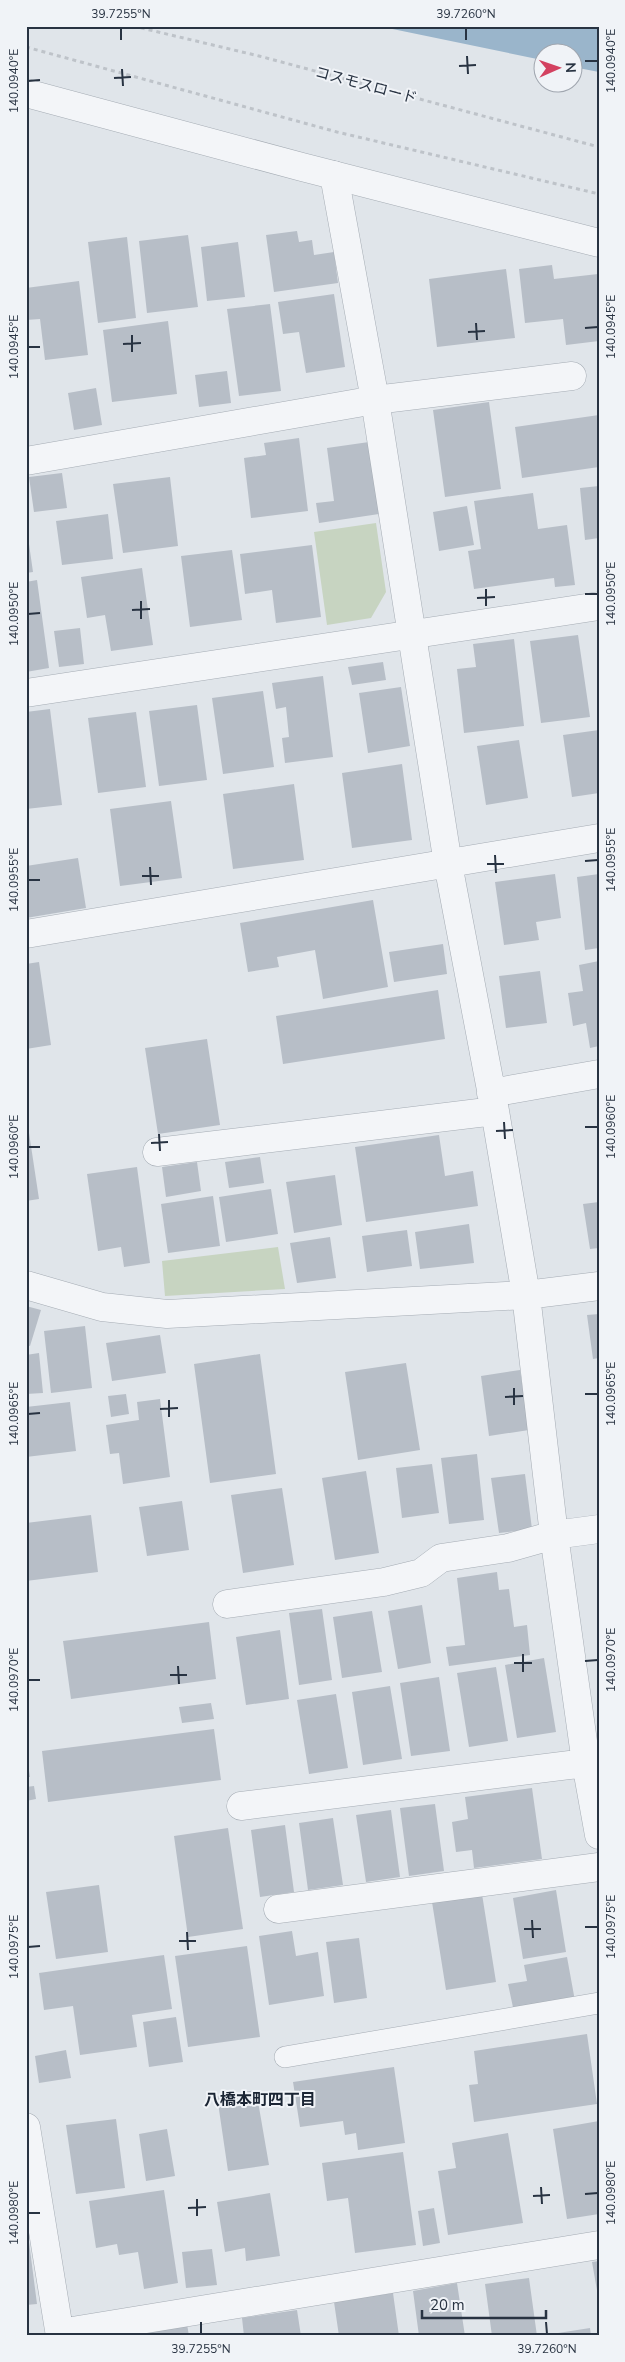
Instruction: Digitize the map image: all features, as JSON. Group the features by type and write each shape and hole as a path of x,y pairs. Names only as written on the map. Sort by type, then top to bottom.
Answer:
{"street":[{"path":"26,93 334,176 599,242"},
{"path":"334,176 376,400 448,864 493,1102 526,1295 554,1535 586,1762 599,1835"},
{"path":"26,461 376,400 572,376"},
{"path":"26,692 413,636 599,606"},
{"path":"26,934 599,838"},
{"path":"157,1152 493,1102 599,1074"},
{"path":"26,1285 102,1307 167,1314 526,1295 599,1286"},
{"path":"227,1604 384,1582 421,1573 442,1558 508,1548 554,1535 599,1529"},
{"path":"241,1806 586,1762"},
{"path":"278,1909 599,1867"},
{"path":"26,2127 60,2334 599,2245"}],"lane":[{"path":"285,2057 599,2003"}],"path":[{"name":"コスモスロード","path":"133,26 259,56 599,147"},
{"path":"26,47 337,132 599,194"}],"green space":[{"path":"376,523 386,592 371,618 327,625 314,532"},
{"path":"278,1247 285,1289 165,1296 162,1261"}],"water":[{"path":"378,26 599,26 599,72 582,69 582,42 532,42 532,58"}],"building":[{"path":"297,231 299,242 312,240 314,255 334,252 338,283 274,292 266,235"},
{"path":"188,235 198,307 147,313 139,241"},
{"path":"127,237 136,318 98,323 88,242"},
{"path":"238,242 245,297 207,301 201,247"},
{"path":"552,265 554,279 598,274 599,341 566,345 563,319 525,323 519,269"},
{"path":"506,269 515,338 437,347 429,279"},
{"path":"79,281 88,355 45,360 40,319 26,320 26,288"},
{"path":"334,294 345,367 306,373 299,332 283,334 278,302"},
{"path":"270,304 281,391 239,396 227,309"},
{"path":"168,321 177,394 112,402 103,330"},
{"path":"227,371 231,403 199,407 195,375"},
{"path":"96,388 102,425 74,430 68,393"},
{"path":"489,402 501,489 445,497 433,410"},
{"path":"599,415 599,467 522,478 515,427"},
{"path":"299,438 308,511 251,518 244,458 266,455 264,443"},
{"path":"369,442 379,514 319,523 316,503 334,501 327,448"},
{"path":"62,473 67,508 34,512 29,477"},
{"path":"170,477 178,546 123,553 113,484"},
{"path":"599,486 599,538 585,540 580,488"},
{"path":"533,493 538,529 567,525 575,585 555,587 554,578 474,589 468,551 481,549 474,501"},
{"path":"467,506 474,545 439,551 433,512"},
{"path":"108,514 113,559 62,565 56,521"},
{"path":"26,523 33,572 26,573"},
{"path":"312,545 321,617 276,623 272,590 245,594 240,554"},
{"path":"232,550 242,620 190,627 181,556"},
{"path":"142,568 153,645 111,651 105,615 87,618 81,577"},
{"path":"37,580 49,668 26,672 26,582"},
{"path":"80,628 84,664 59,667 54,631"},
{"path":"578,635 590,717 541,723 530,641"},
{"path":"514,639 524,726 464,733 457,669 476,667 473,644"},
{"path":"383,662 386,680 352,685 348,667"},
{"path":"323,676 333,757 285,763 282,738 289,737 286,707 276,709 272,683"},
{"path":"401,687 410,746 368,753 359,693"},
{"path":"263,691 274,767 223,774 212,698"},
{"path":"197,705 207,780 159,786 149,711"},
{"path":"50,709 62,805 26,809 26,712"},
{"path":"136,712 146,787 98,793 88,718"},
{"path":"599,730 599,793 572,797 563,735"},
{"path":"519,740 528,798 486,805 477,746"},
{"path":"402,764 412,840 352,848 342,773"},
{"path":"294,784 304,860 233,869 223,794"},
{"path":"171,801 182,878 120,886 110,809"},
{"path":"78,858 86,908 26,918 26,866"},
{"path":"555,874 561,918 536,922 539,940 504,945 495,882"},
{"path":"599,874 599,948 585,950 577,877"},
{"path":"373,900 388,987 323,999 315,950 277,957 279,967 248,972 240,923"},
{"path":"443,944 447,974 394,982 389,952"},
{"path":"599,961 599,1046 590,1048 586,1023 573,1026 568,993 583,991 579,965"},
{"path":"39,962 51,1045 26,1049 26,964"},
{"path":"540,971 547,1023 506,1028 499,976"},
{"path":"438,990 445,1039 283,1064 276,1016"},
{"path":"207,1039 220,1125 158,1134 145,1048"},
{"path":"26,1113 39,1199 26,1201"},
{"path":"439,1135 445,1176 473,1171 478,1206 366,1222 355,1147"},
{"path":"260,1157 264,1183 229,1188 225,1162"},
{"path":"197,1162 201,1191 166,1197 162,1167"},
{"path":"137,1167 150,1263 124,1267 121,1247 98,1251 87,1174"},
{"path":"335,1175 342,1225 294,1233 286,1182"},
{"path":"271,1189 278,1234 226,1242 219,1197"},
{"path":"213,1196 220,1246 168,1253 161,1204"},
{"path":"599,1202 599,1248 590,1249 583,1204"},
{"path":"469,1224 474,1263 420,1269 415,1232"},
{"path":"407,1230 412,1266 367,1272 362,1236"},
{"path":"330,1237 336,1278 297,1283 290,1243"},
{"path":"26,1306 41,1310 30,1346 26,1345"},
{"path":"599,1314 599,1358 593,1359 587,1315"},
{"path":"85,1326 92,1388 51,1393 44,1331"},
{"path":"160,1335 166,1373 112,1381 106,1343"},
{"path":"39,1353 43,1393 26,1394 26,1355"},
{"path":"260,1354 276,1474 210,1483 194,1364"},
{"path":"406,1363 420,1450 358,1460 345,1372"},
{"path":"520,1370 529,1430 489,1436 481,1376"},
{"path":"126,1394 129,1414 111,1417 108,1396"},
{"path":"160,1399 170,1477 123,1484 119,1453 110,1454 106,1425 139,1420 137,1402"},
{"path":"70,1402 76,1451 26,1457 26,1407"},
{"path":"477,1454 484,1520 449,1524 441,1458"},
{"path":"432,1464 439,1513 402,1518 396,1468"},
{"path":"366,1471 379,1553 335,1560 322,1478"},
{"path":"525,1474 532,1529 499,1533 491,1478"},
{"path":"282,1488 294,1565 243,1573 231,1495"},
{"path":"182,1501 189,1550 147,1556 139,1507"},
{"path":"91,1515 98,1572 26,1581 26,1523"},
{"path":"497,1572 499,1590 509,1589 514,1627 527,1625 530,1655 449,1666 446,1647 465,1645 457,1578"},
{"path":"422,1605 431,1663 398,1669 388,1611"},
{"path":"322,1609 332,1680 299,1685 289,1613"},
{"path":"372,1611 382,1672 342,1678 333,1617"},
{"path":"209,1622 216,1679 71,1699 63,1641"},
{"path":"280,1630 289,1699 246,1705 236,1637"},
{"path":"544,1658 556,1732 517,1738 505,1665"},
{"path":"496,1667 508,1741 469,1747 457,1673"},
{"path":"439,1677 450,1751 411,1756 400,1683"},
{"path":"390,1686 402,1759 363,1765 352,1692"},
{"path":"336,1694 348,1768 309,1774 297,1700"},
{"path":"211,1703 214,1719 182,1723 179,1707"},
{"path":"214,1729 221,1780 48,1802 42,1751"},
{"path":"26,1752 30,1777 26,1777"},
{"path":"34,1786 36,1799 26,1801 26,1787"},
{"path":"532,1788 542,1859 474,1868 472,1850 456,1852 452,1822 468,1819 465,1797"},
{"path":"435,1804 444,1871 409,1876 400,1808"},
{"path":"391,1810 400,1877 366,1882 356,1815"},
{"path":"333,1818 343,1885 308,1890 299,1823"},
{"path":"285,1825 294,1892 260,1897 251,1830"},
{"path":"228,1828 243,1929 188,1937 174,1836"},
{"path":"99,1885 108,1952 56,1959 46,1892"},
{"path":"556,1890 566,1952 523,1959 513,1898"},
{"path":"482,1894 496,1982 446,1990 432,1902"},
{"path":"292,1931 296,1956 318,1952 324,1996 269,2005 259,1936"},
{"path":"359,1938 367,1998 334,2003 326,1942"},
{"path":"247,1946 260,2037 188,2047 175,1956"},
{"path":"164,1955 172,2009 132,2015 137,2047 80,2055 73,2006 44,2010 39,1973"},
{"path":"567,1957 575,2001 514,2012 508,1984 527,1981 524,1965"},
{"path":"176,2017 183,2062 149,2067 143,2022"},
{"path":"587,2034 597,2104 474,2122 469,2085 478,2084 474,2051"},
{"path":"66,2050 71,2078 39,2083 35,2056"},
{"path":"394,2067 405,2143 358,2150 356,2133 345,2135 343,2121 300,2127 293,2082"},
{"path":"256,2090 269,2165 228,2171 217,2096"},
{"path":"116,2119 125,2188 76,2194 66,2125"},
{"path":"599,2121 599,2214 567,2219 553,2129"},
{"path":"167,2129 175,2176 146,2181 139,2134"},
{"path":"508,2133 523,2223 448,2235 438,2171 456,2168 452,2143"},
{"path":"403,2152 416,2245 355,2253 348,2198 327,2201 322,2163"},
{"path":"164,2190 178,2283 144,2289 138,2252 119,2255 117,2244 96,2248 89,2201"},
{"path":"270,2193 280,2256 246,2261 245,2248 225,2252 217,2202"},
{"path":"434,2208 440,2243 423,2246 418,2211"},
{"path":"26,2242 29,2242 37,2304 26,2305"},
{"path":"212,2249 217,2285 186,2288 182,2252"},
{"path":"599,2261 599,2296 598,2296 592,2262"},
{"path":"529,2278 537,2336 492,2336 485,2284"},
{"path":"457,2283 465,2336 419,2336 413,2291"},
{"path":"393,2293 399,2336 339,2336 334,2302"},
{"path":"297,2310 301,2336 244,2336 242,2318"},
{"path":"187,2324 189,2336 135,2336 134,2330"},
{"path":"590,2328 591,2336 559,2336 558,2333"}],"district":[{"name":"八橋本町四丁目","path":"260,2099"}]}
